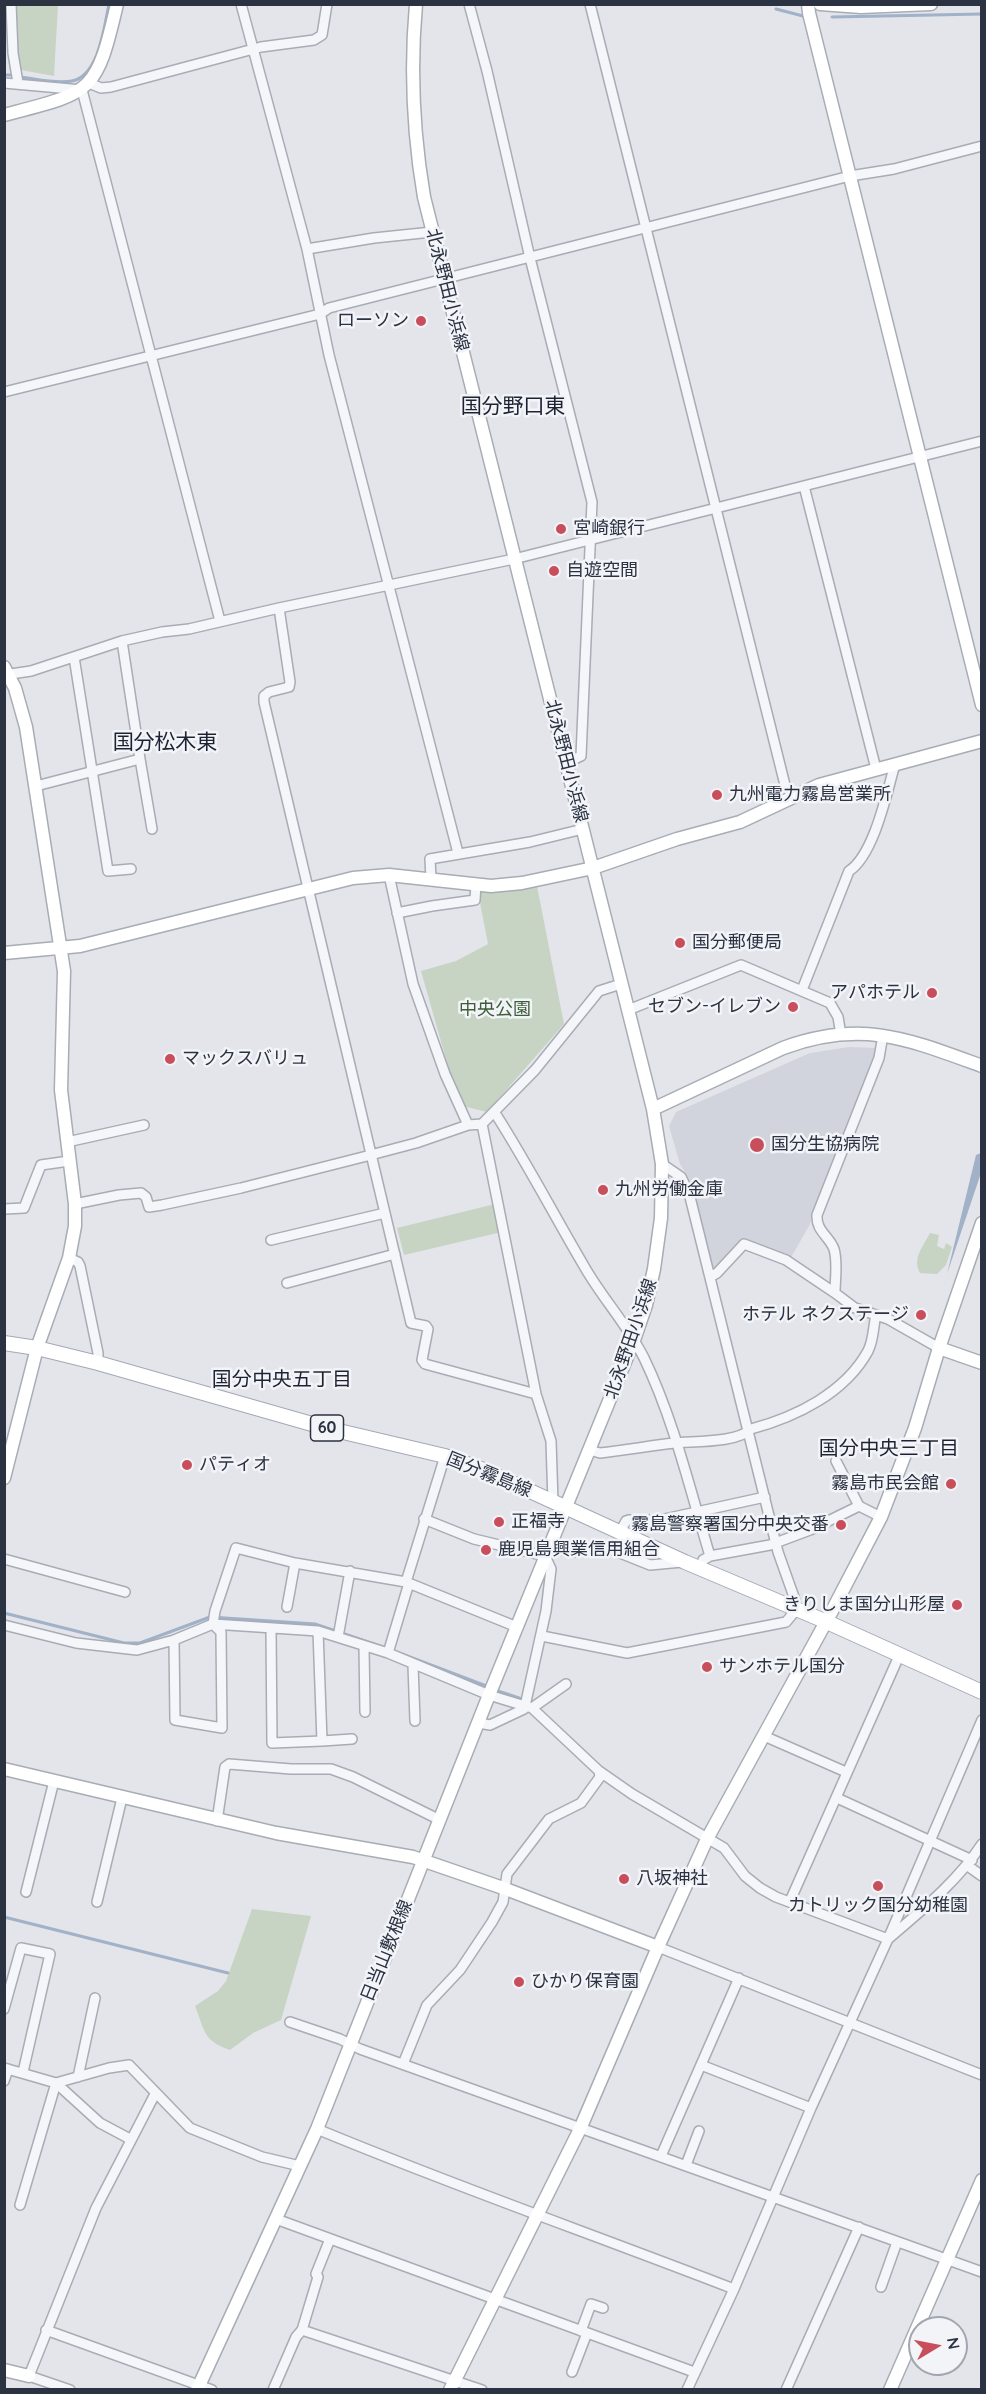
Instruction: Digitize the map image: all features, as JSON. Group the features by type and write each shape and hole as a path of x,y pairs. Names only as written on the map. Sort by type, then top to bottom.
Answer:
{"main road":[{"name":"国分霧島線","path":"4,1343 37,1348 98,1363 326,1428 445,1456 484,1470 685,1562 827,1622 981,1692"}],"street":[{"path":"11,4 13,53 17,75"},
{"path":"4,115 59,101 86,86 97,73 106,53 117,4"},
{"path":"241,4 307,249 329,355 459,853"},
{"path":"4,64 17,75 101,88 111,87 253,51 261,47 314,40 322,35 327,4"},
{"name":"北永野田小浜線","path":"416,4 412,76 414,134 424,197 653,1109 662,1164 661,1218 646,1305 566,1508"},
{"path":"469,4 592,502 581,756 566,763"},
{"path":"590,4 785,785 794,798"},
{"path":"808,4 981,705"},
{"path":"820,4 861,7 931,4"},
{"path":"4,83 17,75"},
{"path":"86,86 220,621"},
{"path":"4,392 320,314 329,309 444,279 850,176 894,169 981,146"},
{"path":"307,249 374,238 432,232"},
{"path":"4,1478 37,1348 69,1258 75,1226 75,1204 61,1090 64,971 36,786 21,708 6,672 31,671 122,641 514,559 981,441"},
{"path":"804,486 876,769"},
{"path":"279,608 290,682 289,687 269,692 264,696 264,702 411,1323 426,1326 428,1329 422,1360 425,1364 536,1394"},
{"path":"122,641 152,829"},
{"path":"74,657 108,871 130,869"},
{"path":"4,953 80,946 353,878 389,875 491,886 522,884 593,868 677,839 740,822 819,785 981,741"},
{"path":"36,786 140,759"},
{"path":"802,990 849,871 859,864 884,806 895,764"},
{"path":"431,879 430,859 530,842 583,829"},
{"path":"389,875 413,984 427,1018 445,1074 468,1125"},
{"path":"397,914 475,900 476,884"},
{"path":"628,1010 741,965 830,1003 838,1017 841,1035"},
{"path":"75,1204 141,1193 146,1197 149,1207 241,1188 416,1143 468,1125 482,1124 535,1070 599,991 621,984"},
{"path":"653,1109 783,1048 801,1041 841,1035 883,1035 913,1041 981,1066"},
{"path":"835,1293 835,1251 819,1228 817,1215 879,1058 883,1035"},
{"path":"495,1113 528,1164 585,1269 634,1340 650,1373 676,1443 710,1556"},
{"path":"482,1124 536,1394 551,1441 553,1502"},
{"path":"67,1142 144,1125"},
{"path":"4,1209 24,1208 41,1165 69,1161"},
{"path":"542,1636 627,1653 786,1622 796,1610 776,1542 686,1185 675,1171 662,1164"},
{"path":"271,1240 385,1213"},
{"path":"452,2385 580,2129 658,1947 708,1839 827,1622 881,1517 915,1428 981,1222"},
{"path":"710,1277 717,1273 744,1244 786,1260 855,1308 876,1314 939,1348 981,1363"},
{"path":"287,1282 395,1254"},
{"path":"69,1258 78,1262 80,1266 98,1353 98,1363"},
{"path":"589,1450 600,1453 711,1441 748,1432 791,1414 833,1391 856,1368 868,1350 876,1314"},
{"path":"389,1650 424,1520 445,1456"},
{"path":"836,1461 859,1506 881,1517"},
{"path":"620,1532 629,1520 660,1520 765,1497"},
{"path":"700,1568 703,1560 710,1556 776,1542 810,1530 859,1506"},
{"name":"日当山敷根線","path":"198,2387 317,2128 566,1508"},
{"path":"424,1520 474,1539 547,1552 610,1549 650,1565 685,1562"},
{"path":"174,1640 175,1720 222,1728 221,1632 214,1619 236,1548 295,1563 407,1583 517,1627"},
{"path":"479,1723 490,1725 524,1709 527,1704 542,1636 551,1569 547,1552"},
{"path":"4,1559 125,1592"},
{"path":"287,1607 295,1563"},
{"path":"338,1632 350,1571"},
{"path":"4,1625 76,1643 102,1644 124,1650 136,1650 174,1640 214,1619 271,1629 338,1632 364,1647 389,1650 413,1665 527,1704 599,1771 632,1794 724,1848 746,1876 760,1888 776,1897 888,1940"},
{"path":"271,1629 272,1743 352,1739"},
{"path":"318,1631 322,1742"},
{"path":"364,1647 365,1712"},
{"path":"790,1901 899,1656"},
{"path":"413,1665 415,1721"},
{"path":"527,1704 566,1684"},
{"path":"687,2390 888,1940 981,1720"},
{"path":"764,1736 846,1772"},
{"path":"217,1821 225,1767 229,1764 291,1769 331,1769 353,1777 441,1820"},
{"path":"4,1769 217,1821 423,1860 739,1978 981,2075"},
{"path":"403,2064 418,2021 427,2005 460,1970 503,1902 503,1888 507,1874 549,1819 580,1803 600,1777 599,1771"},
{"path":"26,1892 54,1781"},
{"path":"97,1902 122,1798"},
{"path":"837,1798 929,1839 970,1863 981,1876"},
{"path":"888,1940 936,1898 970,1863 981,1844"},
{"path":"4,2009 21,1948 50,1954 23,2072"},
{"path":"661,2156 739,1978"},
{"path":"78,2077 95,1998"},
{"path":"290,2022 580,2129 981,2272"},
{"path":"56,2083 129,2065 190,2128 262,2157 300,2166"},
{"path":"701,2065 811,2108"},
{"path":"4,2081 6,2068 56,2083 100,2123 130,2139"},
{"path":"20,2205 56,2083"},
{"path":"29,2376 96,2208 155,2094"},
{"path":"317,2128 420,2171 734,2289"},
{"path":"686,2165 699,2132"},
{"path":"890,2390 981,2180"},
{"path":"276,2219 694,2372"},
{"path":"786,2390 859,2227"},
{"path":"273,2390 296,2337 302,2330 318,2277 316,2274 330,2239"},
{"path":"881,2286 897,2242"},
{"path":"572,2372 591,2304 603,2308"},
{"path":"46,2330 198,2387 212,2390"},
{"path":"302,2330 452,2385 482,2390"},
{"path":"4,2370 70,2390"}],"shaded area":[{"name":"国分生協病院","path":"849,1047 877,1048 809,1226 790,1259 743,1242 713,1274 690,1180 680,1164 669,1126 676,1112 810,1053"}],"green space":[{"path":"15,5 58,5 54,76 21,70 15,27"},
{"name":"中央公園","path":"536,881 564,1024 487,1112 459,1105 421,971 456,961 488,944 478,892"},
{"path":"495,1204 502,1232 404,1255 397,1228"},
{"path":"930,1233 939,1235 937,1246 944,1249 946,1243 952,1247 946,1265 937,1274 920,1273 918,1268 919,1253"},
{"path":"252,1909 311,1916 281,2020 253,2033 230,2050 215,2043 206,2034 195,2006 218,1991 226,1981"}],"water":[{"path":"981,1153 981,1173 947,1274 976,1155"}],"waterway":[{"path":"20,77 59,82 72,81 81,77 94,61 99,49 109,4"},
{"path":"776,9 803,16"},
{"path":"832,17 982,14"},
{"path":"4,75 13,75"},
{"path":"4,1613 124,1643 140,1643 210,1617 315,1624 383,1647"},
{"path":"394,1651 489,1687"},
{"path":"495,1690 525,1700"},
{"path":"4,1917 228,1973"}],"place":[{"name":"ローソン","path":"421,321"},
{"name":"宮崎銀行","path":"561,529"},
{"name":"自遊空間","path":"554,571"},
{"name":"九州電力霧島営業所","path":"717,795"},
{"name":"国分郵便局","path":"680,943"},
{"name":"アパホテル","path":"932,993"},
{"name":"セブン-イレブン","path":"793,1007"},
{"name":"マックスバリュ","path":"170,1059"},
{"name":"国分生協病院","path":"757,1145"},
{"name":"九州労働金庫","path":"603,1190"},
{"name":"ホテル ネクステージ","path":"921,1315"},
{"name":"パティオ","path":"187,1465"},
{"name":"霧島市民会館","path":"951,1484"},
{"name":"正福寺","path":"499,1522"},
{"name":"霧島警察署国分中央交番","path":"841,1525"},
{"name":"鹿児島興業信用組合","path":"486,1550"},
{"name":"きりしま国分山形屋","path":"957,1605"},
{"name":"サンホテル国分","path":"707,1667"},
{"name":"八坂神社","path":"624,1879"},
{"name":"カトリック国分幼稚園","path":"878,1886"},
{"name":"ひかり保育園","path":"519,1982"}],"district":[{"name":"国分野口東","path":"513,407"},
{"name":"国分松木東","path":"165,743"},
{"name":"国分中央五丁目","path":"282,1380"},
{"name":"国分中央三丁目","path":"889,1449"}]}
